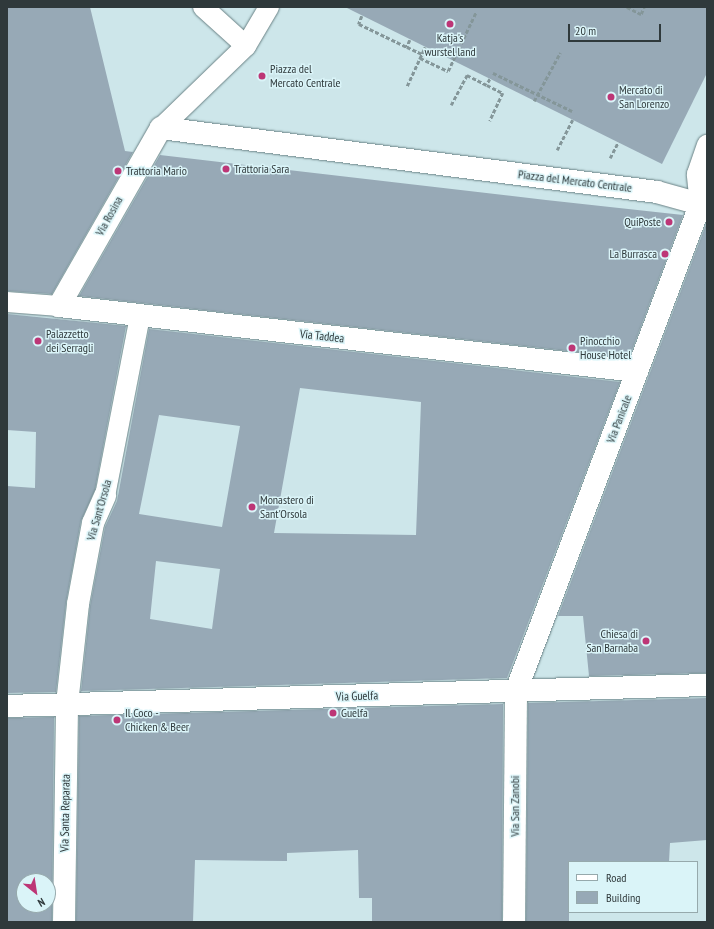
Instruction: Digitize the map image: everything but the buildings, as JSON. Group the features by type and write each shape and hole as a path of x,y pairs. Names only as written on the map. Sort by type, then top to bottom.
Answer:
{"street":[{"path":"203,7 246,46"},
{"path":"161,128 246,46 270,7"},
{"name":"Piazza del Mercato Centrale","path":"161,128 657,192 704,205"},
{"name":"Via Rosina","path":"59,306 161,128"},
{"name":"Via Panicale","path":"516,691 637,371 704,205 697,174 707,145"},
{"name":"Via Taddea","path":"7,302 59,306 637,371"},
{"name":"Via Sant'Orsola","path":"67,704 78,604 93,523 105,496 140,316"},
{"name":"Via Guelfa","path":"7,706 707,684"},
{"name":"Via San Zanobi","path":"514,922 516,691"},
{"name":"Via Santa Reparata","path":"64,922 67,704"}],"path":[{"path":"627,7 641,14 644,7"},
{"path":"420,58 448,71 476,12"},
{"path":"362,16 359,24 422,54"},
{"path":"407,47 410,40"},
{"path":"407,86 425,47"},
{"path":"534,101 560,53"},
{"path":"493,73 572,111"},
{"path":"451,105 467,75 503,93 490,121"},
{"path":"487,85 490,79"},
{"path":"557,150 572,120"},
{"path":"608,163 618,142"}],"place":[{"name":"Katja's wurstel land","path":"450,24"},
{"name":"Piazza del Mercato Centrale","path":"262,76"},
{"name":"Mercato di San Lorenzo","path":"611,97"},
{"name":"Trattoria Sara","path":"226,169"},
{"name":"Trattoria Mario","path":"118,171"},
{"name":"QuiPoste","path":"669,222"},
{"name":"La Burrasca","path":"665,254"},
{"name":"Palazzetto dei Serragli","path":"38,341"},
{"name":"Pinocchio House Hotel","path":"572,348"},
{"name":"Monastero di Sant'Orsola","path":"252,507"},
{"name":"Chiesa di San Barnaba","path":"646,641"},
{"name":"Guelfa","path":"333,713"},
{"name":"Il Coco - Chicken & Beer","path":"117,720"}]}
